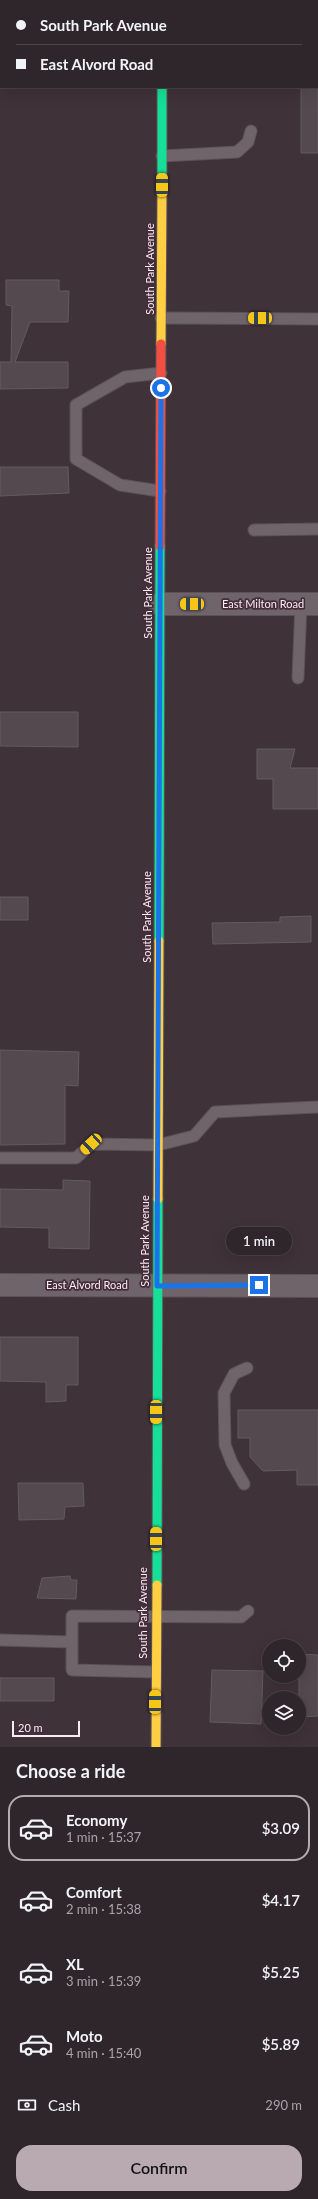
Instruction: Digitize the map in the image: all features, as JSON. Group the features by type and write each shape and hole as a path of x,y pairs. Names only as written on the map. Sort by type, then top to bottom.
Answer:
{"main road":[{"name":"South Park Avenue","path":"156,1747 155,1618 162,88"}],"street":[{"name":"East Milton Road","path":"160,604 309,604"},
{"name":"East Alvord Road","path":"0,1286 318,1286"}],"lane":[{"path":"162,156 237,152 248,142 251,131"},
{"path":"161,318 318,319"},
{"path":"160,491 120,485 76,459 76,405 125,377 161,373"},
{"path":"254,530 318,529"},
{"path":"298,678 309,604"},
{"path":"0,1158 76,1158 91,1144 158,1145 194,1136 215,1112 318,1107"},
{"path":"244,1484 224,1445 224,1393 234,1374 247,1368"},
{"path":"155,1672 72,1670 72,1616 155,1618 241,1617 248,1611"},
{"path":"0,1640 72,1642"}],"building":[{"path":"301,88 318,88 318,153 301,153"},
{"path":"6,280 59,280 59,291 69,291 68,322 30,322 15,362 68,362 68,388 0,389 0,362 11,362 12,306 6,305"},
{"path":"0,467 68,467 69,493 0,496"},
{"path":"0,712 78,712 78,747 0,746"},
{"path":"257,749 295,749 290,768 318,768 318,809 273,809 273,779 257,779"},
{"path":"0,897 28,897 28,920 0,920"},
{"path":"311,916 311,942 213,944 212,923 280,922 280,917"},
{"path":"0,1050 79,1052 78,1086 65,1085 65,1144 0,1145"},
{"path":"63,1180 90,1181 89,1249 49,1248 49,1228 0,1227 0,1189 63,1190"},
{"path":"0,1337 78,1337 78,1385 66,1385 66,1401 46,1402 46,1382 0,1381"},
{"path":"238,1410 318,1410 318,1485 297,1485 297,1470 263,1471 250,1457 250,1438 238,1438"},
{"path":"18,1483 83,1483 84,1506 65,1507 64,1519 19,1520"},
{"path":"70,1576 71,1580 77,1580 76,1599 37,1598 42,1578"},
{"path":"306,1654 318,1655 318,1716 306,1717 306,1691 299,1691 299,1683 306,1683"},
{"path":"212,1670 262,1671 261,1724 210,1722"},
{"path":"0,1678 54,1678 54,1701 0,1701"}],"traffic: fast":[{"path":"162,88 162,191"},
{"path":"159,941 160,546"},
{"path":"157,1585 158,1199"}],"traffic: slow":[{"path":"161,344 162,191"},
{"path":"158,1199 159,941"},
{"path":"156,1747 157,1585"}],"traffic: jam":[{"path":"160,546 161,344"}],"route":[{"path":"161,388 157,1286 259,1285"}]}
